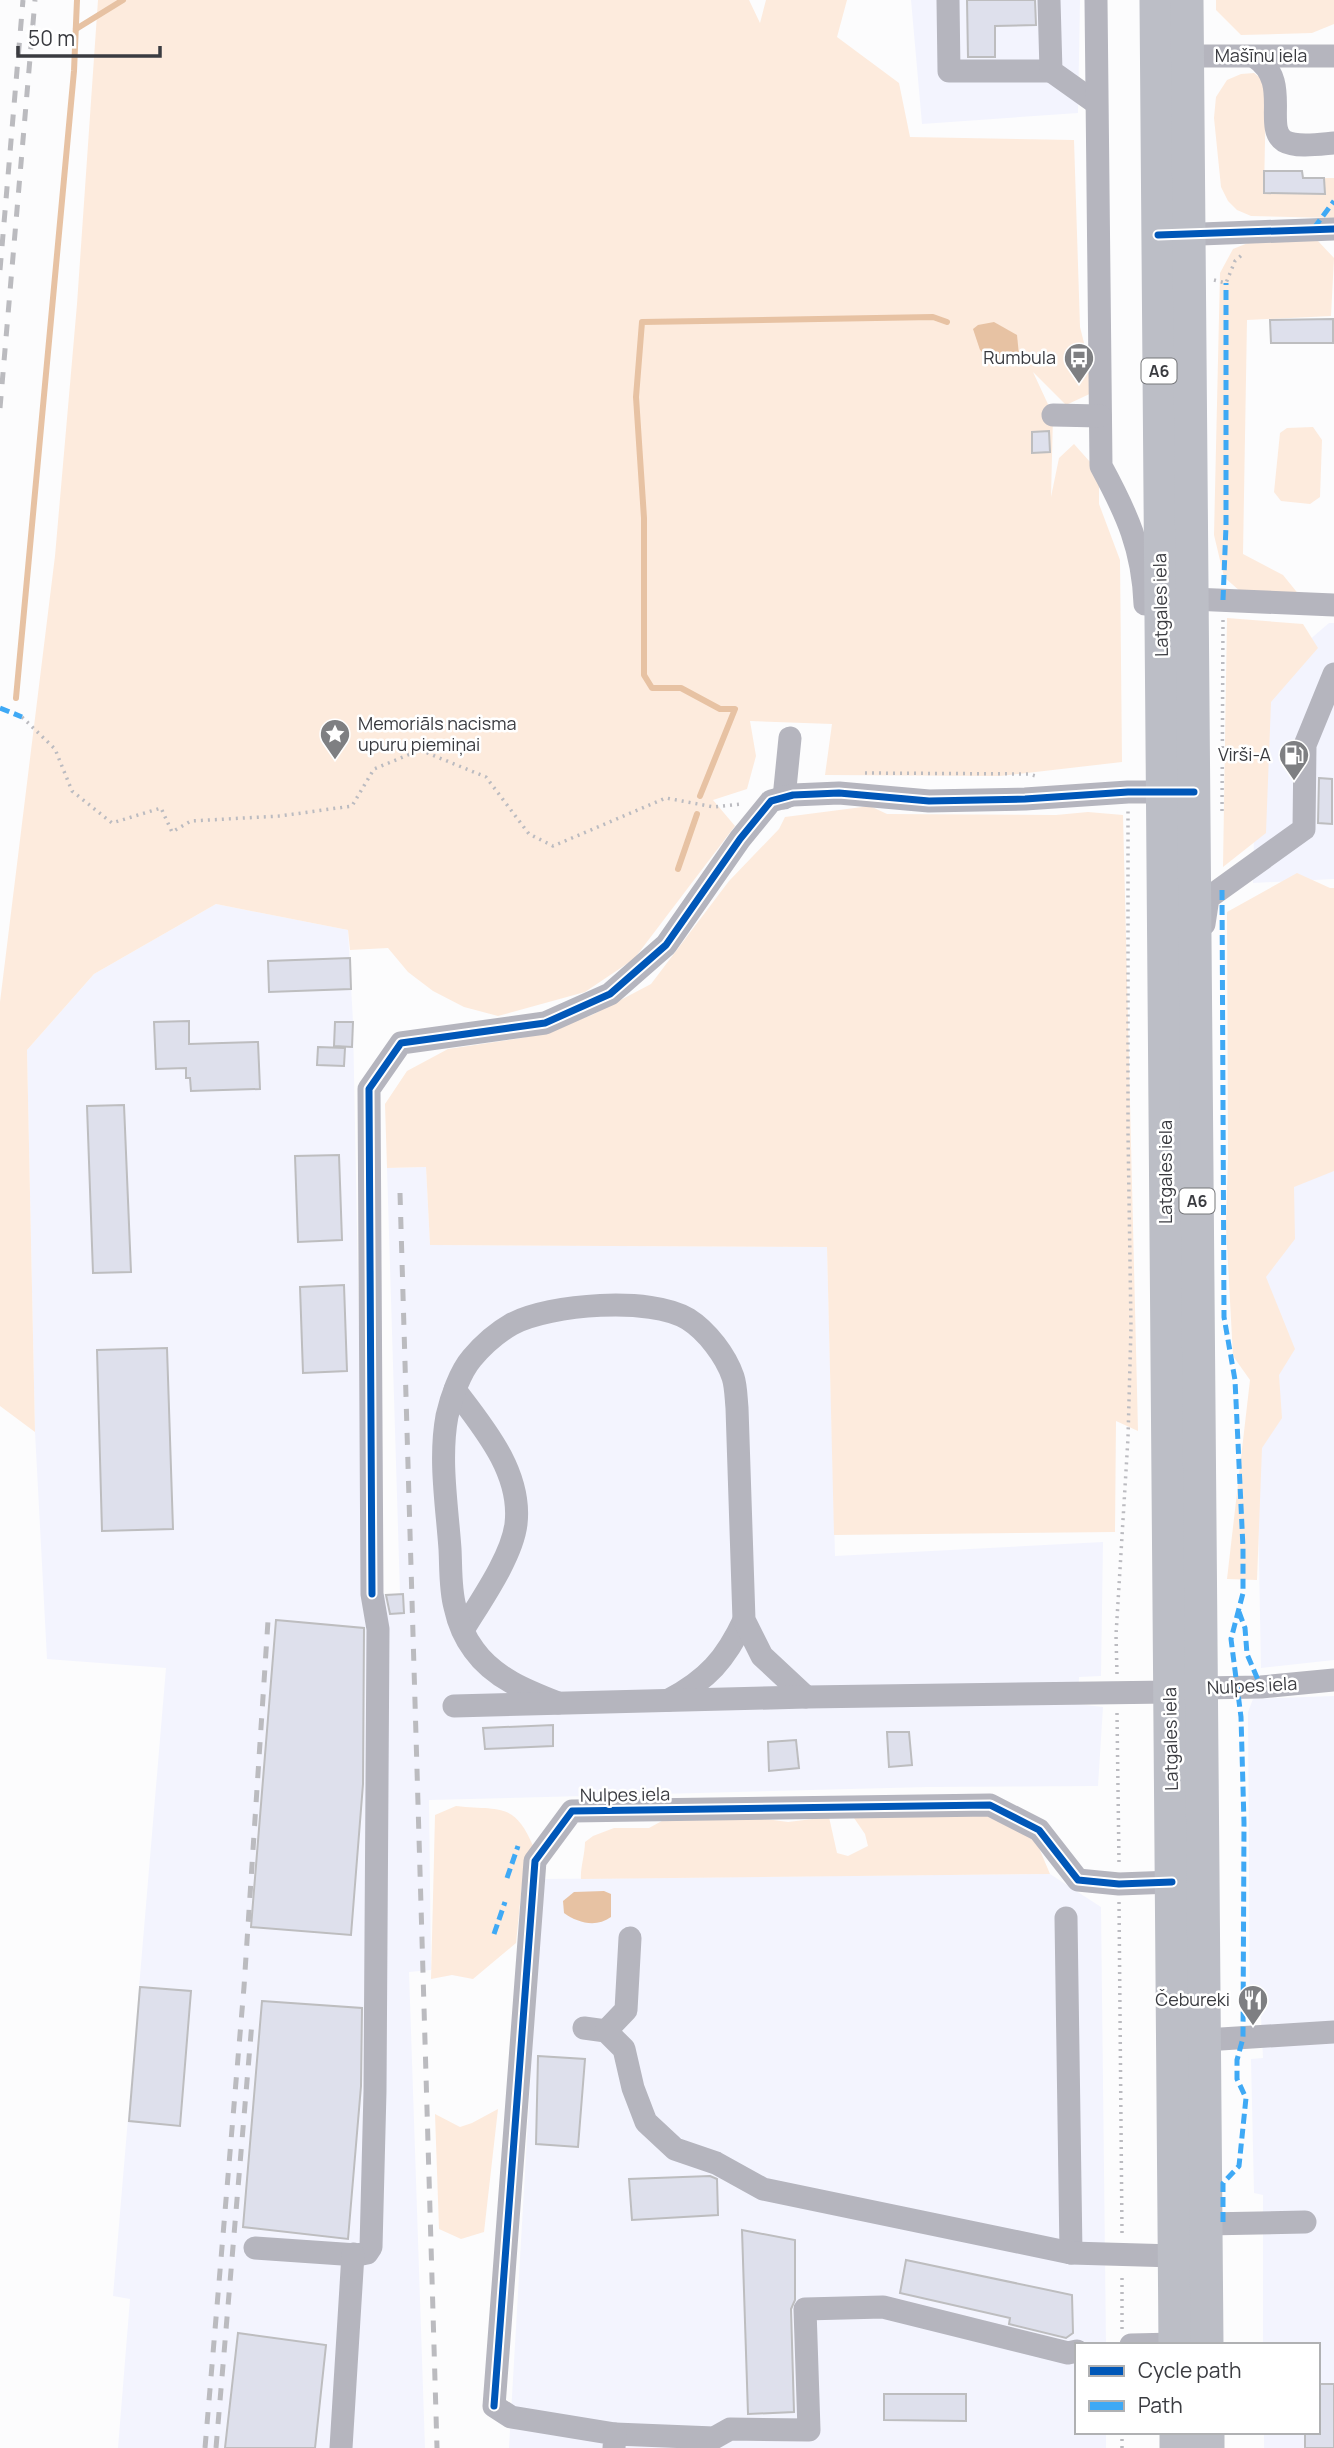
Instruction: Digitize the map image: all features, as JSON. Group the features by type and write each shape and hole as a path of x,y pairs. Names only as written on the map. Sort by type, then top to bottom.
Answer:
{"highway":[{"name":"Latgales iela","path":"1156,0 1172,57 1174,235 1162,684 1179,792 1195,974 1186,1690 1172,1882 1185,2343"},
{"name":"Latgales iela","path":"1172,57 1187,0"},
{"name":"Latgales iela","path":"1174,235 1208,600 1179,792 1186,1690 1205,2040 1206,2224 1185,2270"}],"street":[{"path":"948,0 949,71 1051,71 1097,103"},
{"path":"1049,0 1051,71"},
{"path":"1096,0 1101,466 1117,495 1139,547 1144,575 1146,658 1162,684"},
{"name":"Mašīnu iela","path":"1172,57 1334,56"},
{"path":"1255,57 1266,64 1273,78 1276,130 1284,141 1298,144 1334,143"},
{"path":"1174,235 1334,229"},
{"path":"1053,415 1100,416"},
{"path":"1208,600 1334,606"},
{"name":"Latgales iela","path":"1195,974 1209,898 1304,830 1304,745 1334,674"},
{"path":"255,2248 353,2255 367,2253 371,2247 375,2091 378,1629 372,1594 369,1089 401,1043 545,1023 610,994 666,945 740,839 778,799 790,738"},
{"path":"778,799 839,793 943,801 1179,792"},
{"path":"558,1703 517,1687 491,1668 474,1651 463,1630 454,1605 444,1465 447,1416 455,1390 470,1360 494,1337 513,1324 537,1314 565,1309 626,1305 662,1309 687,1318 706,1333 733,1377 737,1408 744,1620 762,1656 806,1697"},
{"path":"455,1390 499,1452 515,1499 516,1525 487,1591 463,1630"},
{"path":"668,1701 690,1689 710,1672 731,1648 744,1620"},
{"name":"Nulpes iela","path":"454,1706 1117,1693 1334,1681"},
{"name":"Nulpes iela","path":"615,2441 511,2417 494,2406 535,1861 572,1811 990,1805 1039,1830 1078,1880 1119,1884 1172,1882"},
{"path":"1066,1918 1070,2253"},
{"path":"630,1938 626,2010 595,2029 624,2049 633,2088 646,2122 675,2148 716,2163 763,2189 1070,2253 1123,2256 1185,2270"},
{"path":"1205,2040 1334,2032"},
{"path":"1206,2224 1306,2222"},
{"path":"341,2448 353,2255"},
{"path":"615,2441 714,2438 730,2429 809,2430 805,2309 883,2306 1068,2353 1075,2351"},
{"path":"1126,2338 1175,2343"}],"path":[{"path":"1226,283 1235,261 1244,253"},
{"path":"1208,600 1222,821"},
{"path":"22,717 55,749 72,791 112,823 162,808 172,832 191,821 280,816 352,806 374,769 419,750 486,777 530,834 553,846 666,798 714,807 778,799"},
{"path":"855,773 1030,774 1050,780"},
{"path":"1126,2338 1116,1635 1128,1438 1131,1326 1128,792"}],"shaded area":[{"path":"98,0 749,0 760,23 766,0 847,0 837,37 899,83 910,137 1074,140 1080,327 1096,391 1066,405 1033,372 1053,415 1051,497 1059,458 1074,444 1099,472 1099,504 1120,560 1122,762 1000,776 825,775 832,724 750,721 756,756 747,789 713,800 735,826 634,959 585,992 498,1016 464,1007 433,991 408,972 388,948 350,950 348,930 216,904 94,974 27,1050 35,1432 0,1406 0,1002 55,556 77,304"},
{"path":"911,0 1080,0 1078,113 922,124"},
{"path":"1216,0 1334,0 1334,24 1312,33 1241,35 1216,10"},
{"path":"1254,73 1263,80 1266,90 1264,192 1324,194 1324,178 1334,178 1334,218 1251,216 1237,210 1228,201 1221,187 1214,118 1216,97 1227,80 1241,74"},
{"path":"1253,241 1318,241 1334,258 1331,316 1247,320 1243,554 1283,575 1300,596 1241,592 1224,577 1214,535 1220,273 1233,249"},
{"path":"994,322 1017,335 1019,355 1013,364 996,365 980,350 973,329 978,325"},
{"path":"1313,427 1322,440 1320,497 1310,504 1281,501 1274,492 1280,433 1287,428"},
{"path":"1227,618 1303,624 1318,648 1271,702 1266,833 1223,867"},
{"name":"Virši-A","path":"1329,623 1334,623 1334,879 1253,883 1257,685"},
{"path":"870,806 887,814 1056,815 1088,812 1123,815 1138,1431 1116,1421 1115,1532 834,1535 827,1247 430,1245 426,1167 387,1168 385,1104 407,1071 448,1049 522,1038 592,1015 651,984 729,881 779,829 785,817"},
{"path":"1297,873 1334,888 1334,1171 1294,1187 1295,1239 1266,1277 1295,1349 1279,1375 1282,1418 1262,1448 1257,1580 1227,1579 1250,1380 1233,1356 1226,1227 1227,912"},
{"path":"216,904 348,930 353,1022 364,1595 400,1594 387,1168 426,1167 430,1245 827,1247 835,1556 1103,1542 1101,1676 1079,1677 1078,1704 1103,1707 1098,1786 928,1787 429,1800 431,1970 409,1972 425,2448 118,2448 130,2299 113,2296 166,1668 47,1659 35,1432 27,1050 94,974"},
{"path":"1334,1170 1334,1660 1261,1668 1252,1192"},
{"path":"1334,1696 1334,2448 1264,2448 1264,2434 1320,2434 1320,2343 1263,2343 1263,2195 1254,2193 1251,2059 1263,2058 1261,2017 1250,2017 1248,1712 1253,1699"},
{"path":"456,1806 495,1809 512,1815 520,1822 534,1848 523,1874 516,1943 473,1979 452,1975 431,1979 435,1815"},
{"path":"993,1813 1034,1836 1050,1874 581,1879 585,1842 593,1836 614,1828 649,1828 671,1816 752,1817 788,1822 829,1817 837,1853 848,1856 868,1846 865,1834 854,1818"},
{"path":"1050,1874 1101,1907 1106,2343 1075,2343 1075,2434 1106,2434 1106,2448 509,2448 542,1879"},
{"path":"604,1891 611,1894 611,1917 587,1923 564,1913 563,1901 574,1892"},
{"path":"498,2109 484,2232 461,2239 439,2229 435,2114 460,2127"}],"building":[{"path":"967,0 1035,0 1036,25 995,26 995,57 968,57"},
{"path":"1264,171 1302,171 1303,178 1324,178 1325,194 1264,193"},
{"path":"1333,319 1333,343 1271,343 1270,320"},
{"path":"1049,431 1050,452 1032,453 1032,432"},
{"path":"1319,778 1332,779 1332,824 1318,823"},
{"path":"350,958 351,989 269,992 268,961"},
{"path":"189,1021 189,1044 258,1042 260,1089 191,1091 190,1078 186,1078 186,1068 156,1069 154,1022"},
{"path":"335,1022 353,1022 352,1047 334,1046"},
{"path":"318,1047 345,1048 344,1066 317,1065"},
{"path":"124,1105 131,1272 93,1273 87,1106"},
{"path":"339,1155 342,1240 298,1242 295,1156"},
{"path":"344,1285 347,1371 303,1373 300,1287"},
{"path":"167,1348 173,1529 102,1531 97,1350"},
{"path":"403,1594 404,1613 390,1614 386,1595"},
{"path":"276,1620 364,1628 363,1784 351,1935 251,1927"},
{"path":"553,1725 553,1746 485,1749 483,1728"},
{"path":"887,1732 909,1732 912,1765 889,1767"},
{"path":"796,1740 799,1768 769,1771 768,1742"},
{"path":"140,1987 191,1991 180,2126 129,2121"},
{"path":"262,2001 362,2008 361,2086 348,2239 243,2227"},
{"path":"538,2056 585,2059 578,2147 536,2144"},
{"path":"710,2176 717,2179 718,2215 632,2220 629,2179"},
{"path":"742,2230 795,2240 795,2300 791,2309 794,2412 748,2414"},
{"path":"906,2260 1072,2295 1073,2333 1066,2338 1009,2324 1010,2318 900,2293"},
{"path":"238,2333 326,2345 315,2448 225,2448"},
{"path":"1320,2384 1334,2384 1334,2448 1305,2448 1305,2434 1320,2434"},
{"path":"884,2394 966,2394 966,2421 884,2420"}],"waterway":[{"path":"16,698 74,71 77,0"},
{"path":"76,29 123,0"},
{"path":"700,796 735,709 720,709 681,688 652,688 644,675 644,518 636,397 642,322 933,317 947,322"},
{"path":"678,869 697,814"}],"railway":[{"path":"0,270 23,0"},
{"path":"0,408 35,0"},
{"path":"400,1193 437,2448"},
{"path":"205,2448 244,1987 268,1621"},
{"path":"216,2448 252,2022"}],"marked path":[{"path":"1314,228 1334,201"},
{"path":"1223,600 1226,526 1226,283"},
{"path":"0,708 22,717"},
{"path":"1222,890 1224,1317 1235,1380 1243,1548 1243,1593 1231,1639 1241,1717 1244,1823 1243,2038 1237,2060 1237,2079 1246,2098 1239,2166 1223,2183 1223,2224"},
{"path":"1239,1612 1245,1628 1247,1654 1261,1687"},
{"path":"507,1878 518,1846"},
{"path":"494,1934 505,1902"}],"cycle path":[{"path":"1158,235 1334,229"},
{"path":"372,1594 369,1089 401,1043 545,1023 610,994 666,945 740,839 771,801 793,795 839,793 929,801 1025,799 1128,792 1194,792"},
{"path":"494,2406 535,1861 572,1811 990,1805 1039,1830 1078,1880 1119,1884 1172,1882"}],"place":[{"name":"Rumbula","path":"1079,385"},
{"name":"Memoriāls nacisma upuru piemiņai","path":"335,761"},
{"name":"Virši-A","path":"1294,782"},
{"name":"Čebureki","path":"1253,2027"}]}
